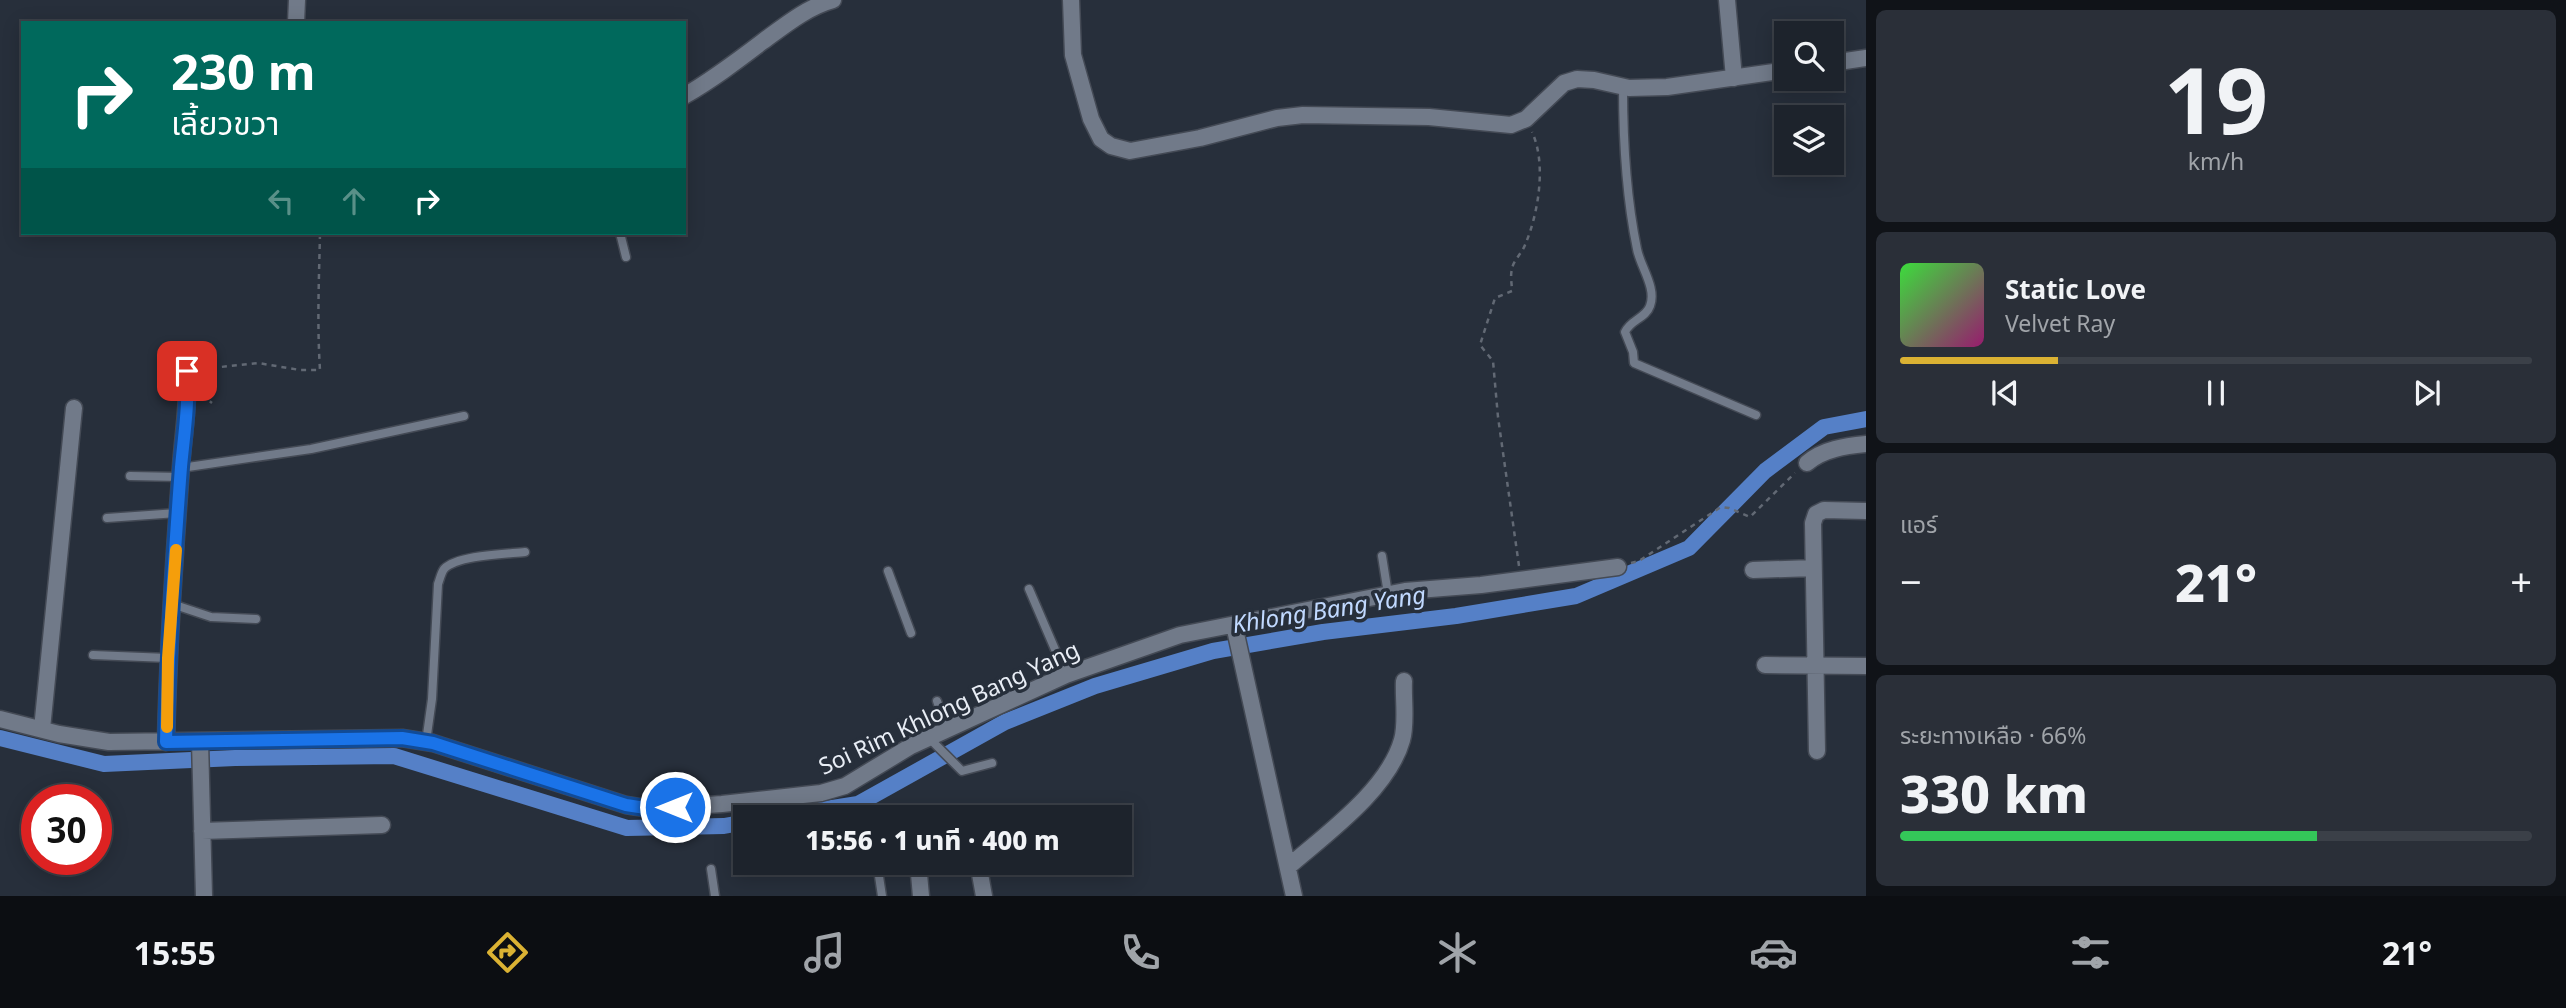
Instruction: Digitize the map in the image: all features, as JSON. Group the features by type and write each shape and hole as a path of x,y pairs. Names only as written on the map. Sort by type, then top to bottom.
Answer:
{"street":[{"path":"296,21 297,0"},
{"path":"686,95 710,81 810,9 833,0"},
{"path":"1071,0 1073,55 1091,119 1101,139 1111,146 1130,151 1224,133 1277,118 1303,115 1429,117 1511,125 1526,119 1564,83 1577,79 1623,87 1667,87 1774,72"},
{"path":"1727,0 1734,78"},
{"path":"1844,61 1866,58"},
{"path":"166,742 168,658 186,430 187,371"},
{"path":"42,729 74,408"},
{"path":"1807,463 1812,458 1840,447 1866,444"},
{"path":"1818,751 1813,523 1816,514 1824,510 1866,511"},
{"name":"Soi Rim Khlong Bang Yang","path":"0,719 109,742 166,742 200,749 402,738 426,742 626,805 652,809 821,793 856,780 911,746 934,744 947,730 1066,675 1181,635 1235,630 1388,594 1618,567"},
{"path":"1753,570 1813,568"},
{"path":"1235,630 1294,896"},
{"path":"1765,665 1866,666"},
{"path":"1288,867 1366,796 1391,765 1403,738 1404,681"},
{"path":"200,749 204,896"},
{"path":"202,831 383,825"},
{"path":"919,875 921,896"},
{"path":"981,875 985,896"}],"lane":[{"path":"1623,87 1628,195 1638,257 1649,282 1651,304 1647,312 1628,324 1625,332 1633,352 1634,363 1756,415"},
{"path":"620,235 626,257"},
{"path":"130,476 181,473 311,449 464,416"},
{"path":"107,518 178,513"},
{"path":"426,742 432,699 438,584 443,570 453,563 497,554 525,552"},
{"path":"1382,556 1388,594"},
{"path":"888,571 911,633"},
{"path":"1029,589 1066,675"},
{"path":"172,604 211,617 256,619"},
{"path":"93,655 168,658"},
{"path":"937,701 947,730"},
{"path":"934,744 958,769 968,771 992,763"},
{"path":"711,869 715,896"},
{"path":"879,875 882,896"}],"path":[{"path":"1521,580 1498,417 1493,361 1480,345 1495,298 1512,292 1512,267 1524,248 1532,227 1532,215 1538,208 1538,154 1535,138 1526,119"},
{"path":"187,371 258,363 300,370 320,370 317,295 320,235"},
{"path":"1618,567 1639,561 1720,507 1750,517 1807,463"}],"waterway":[{"name":"Khlong Bang Yang","path":"852,805 858,804 1005,722 1095,686 1213,651 1323,632 1456,616 1576,596 1689,548 1765,471 1824,427 1866,419"},
{"name":"Khlong Bang Yang","path":"0,738 104,764 235,758 394,756 627,828 733,824"}],"slow traffic":[{"path":"167,727 168,658 176,550"}],"route":[{"path":"187,371 186,430 168,658 166,742 402,738 433,743 626,805 652,809 675,807"}]}
